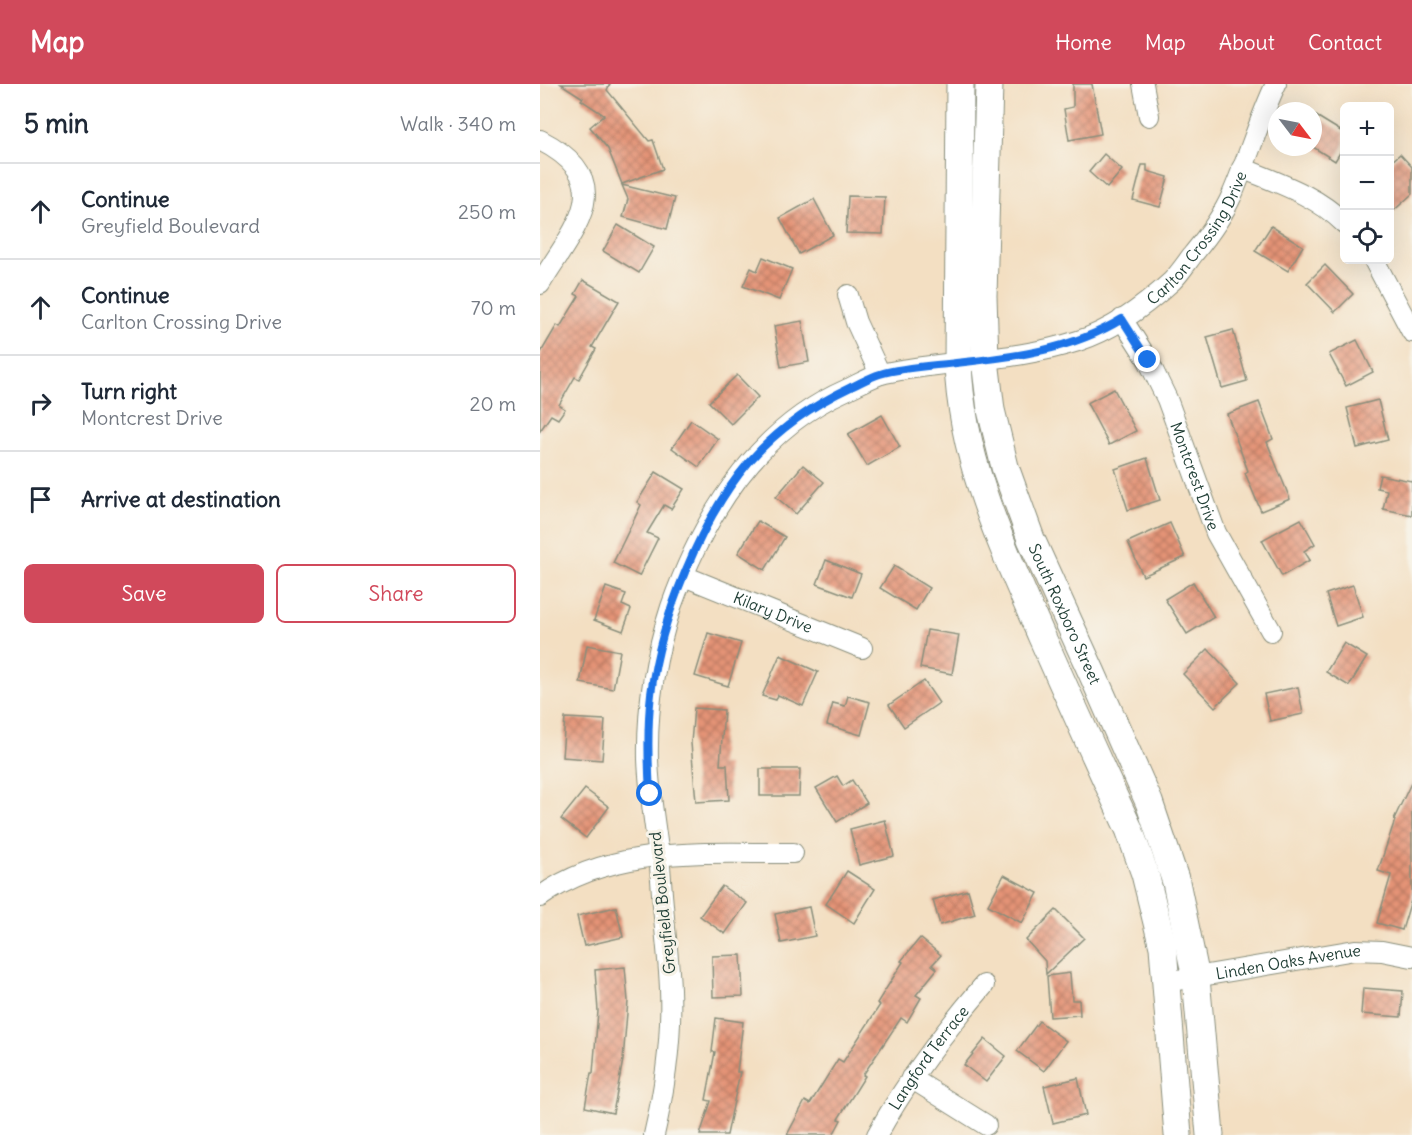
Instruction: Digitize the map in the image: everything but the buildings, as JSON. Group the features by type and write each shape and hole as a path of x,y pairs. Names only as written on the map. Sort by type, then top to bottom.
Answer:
{"street":[{"name":"South Roxboro Street","path":"960,84 958,363 968,438 981,487 1001,544 1129,829 1145,874 1163,947 1178,1135"},
{"name":"South Roxboro Street","path":"989,84 983,296 985,360 991,410 1005,467 1031,539 1152,811 1176,882 1196,978 1210,1135"},
{"path":"1143,84 1149,116"},
{"name":"Carlton Crossing Drive","path":"958,363 1032,353 1080,341 1102,332 1135,311 1174,279 1231,198 1276,84"},
{"path":"540,140 556,148 573,161 584,186 584,210 565,246 541,280"},
{"path":"1242,168 1299,191 1321,203 1340,220"},
{"path":"1376,264 1412,332"},
{"path":"848,295 856,322 880,374"},
{"name":"Montcrest Drive","path":"1122,319 1148,360 1167,399 1216,533 1271,631"},
{"name":"Greyfield Boulevard","path":"654,1135 660,1108 670,1022 668,950 648,759 651,693 656,662 671,608 700,539 730,488 749,462 770,440 825,399 880,374 958,363"},
{"name":"Kilary Drive","path":"684,576 862,648"},
{"path":"540,897 588,871 622,861 659,855 793,853"},
{"name":"Linden Oaks Avenue","path":"1166,982 1354,950 1382,951 1412,957"},
{"name":"Langford Terrace","path":"878,1135 911,1078 944,1032 984,985"},
{"path":"911,1078 986,1125"}],"route":[{"path":"650,794 648,722 651,693 656,662 671,608 700,539 730,488 749,462 770,440 825,399 880,374 1032,353 1080,341 1102,332 1122,319 1148,360"}]}
